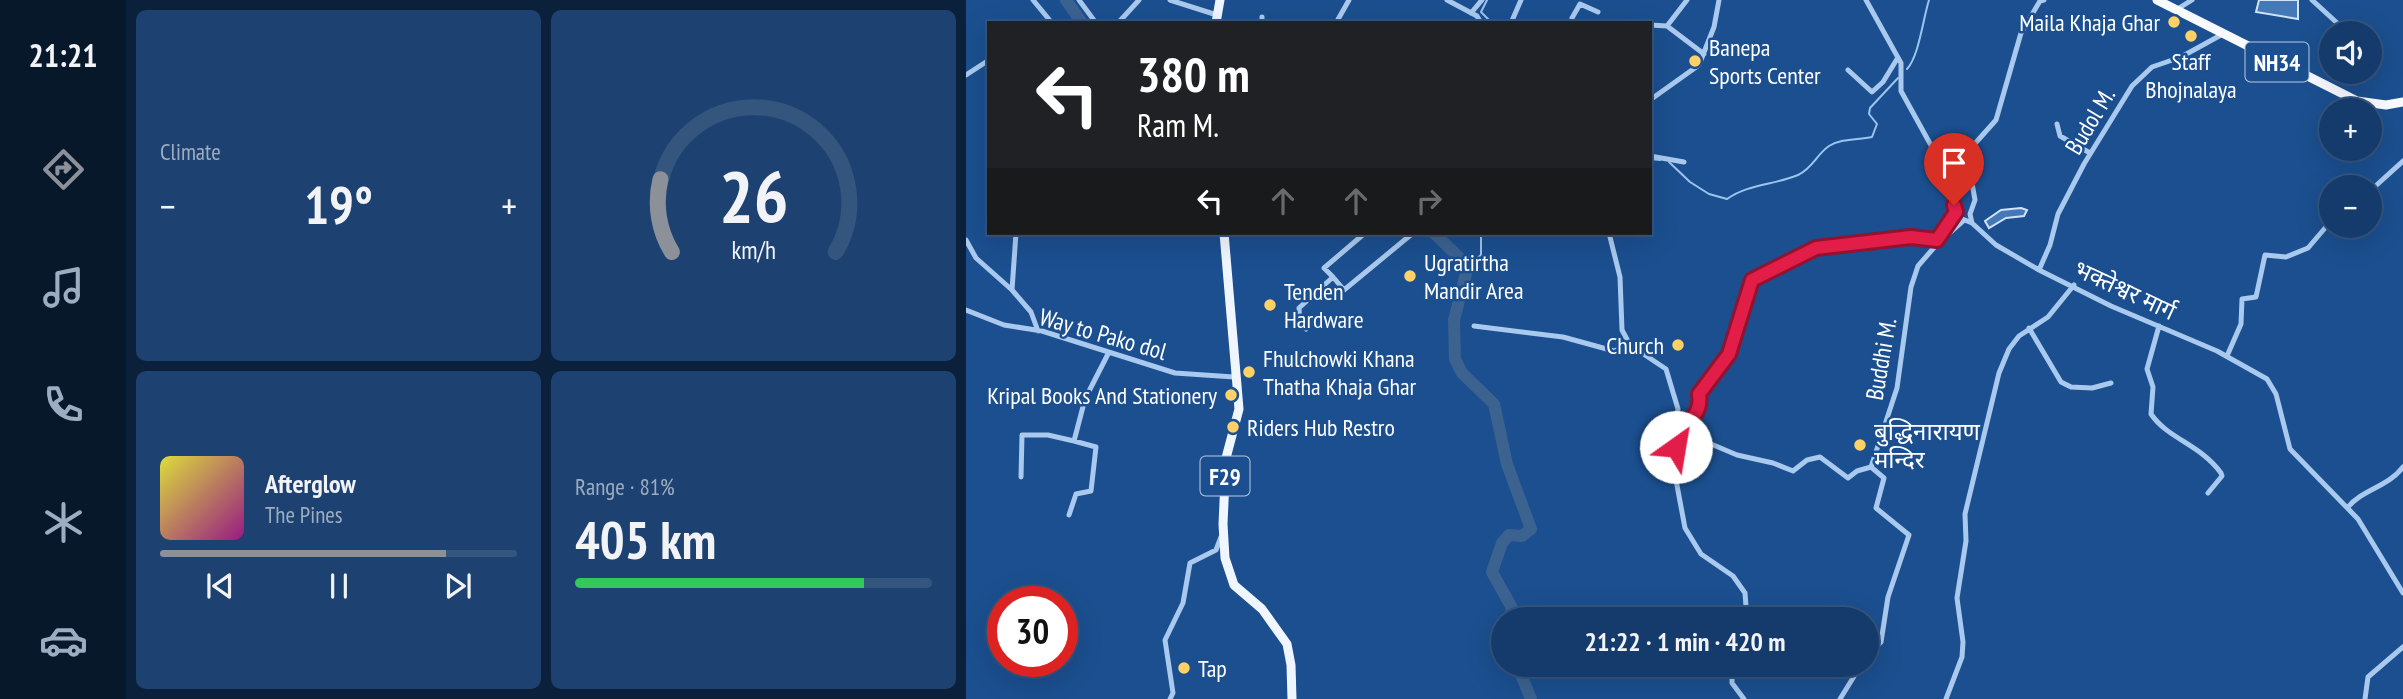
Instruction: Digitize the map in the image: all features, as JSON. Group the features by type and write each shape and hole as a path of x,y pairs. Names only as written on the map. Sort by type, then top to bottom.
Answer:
{"highway":[{"name":"NH34","path":"2157,0 2221,35 2357,101 2378,105 2403,102"}],"main road":[{"path":"1216,19 1220,0"},
{"name":"F29","path":"1224,235 1234,377 1239,409 1226,458 1223,534 1230,578 1262,609 1287,645 1292,665 1292,699"}],"street":[{"path":"1033,0 1048,21"},
{"path":"1079,0 1095,21"},
{"path":"1120,21 1139,0"},
{"path":"1170,0 1216,19"},
{"path":"1337,21 1349,0"},
{"path":"1447,0 1471,13 1479,21"},
{"path":"1471,13 1482,0"},
{"path":"1512,21 1521,0"},
{"path":"1667,26 1687,0"},
{"path":"1652,99 1699,65 1714,27 1719,0"},
{"path":"1866,0 1901,63 1901,91 1937,158 1956,212 1963,221"},
{"path":"1972,223 1970,214 1975,200 1968,162 1971,148 1996,120 2021,33 2039,1 2044,0"},
{"path":"2176,10 2192,0"},
{"path":"2312,0 2335,21"},
{"path":"1572,18 1579,2 1598,12"},
{"path":"1652,24 1667,26 1704,54"},
{"name":"Budol M.","path":"2039,270 2050,246 2058,214 2090,153 2132,86 2152,67 2181,57 2221,35"},
{"path":"1848,70 1872,92 1883,82 1898,59"},
{"path":"966,75 987,61"},
{"path":"2057,124 2060,135 2090,153"},
{"path":"1652,156 1684,162"},
{"path":"2382,180 2403,161"},
{"path":"1678,430 1694,419 1700,403 1699,394 1729,354 1752,280 1816,248 1911,237 1937,240 1956,212"},
{"name":"भक्तेश्वर मार्ग","path":"1963,221 1972,223 1996,244 2039,270 2074,285 2111,306 2227,356 2267,379 2276,394 2290,449 2348,508 2403,593"},
{"name":"Buddhi M.","path":"1871,467 1897,388 1911,287 1918,266 1938,243 1963,221"},
{"path":"1013,290 1016,235"},
{"path":"1363,235 1324,268 1344,290 1411,235"},
{"path":"1610,235 1620,277 1622,330 1630,345 1666,369 1678,409 1673,464 1685,528 1701,554 1732,576 1745,593 1746,607"},
{"path":"2227,356 2241,324 2242,299 2256,297 2265,255 2286,257 2308,248 2319,235"},
{"path":"966,240 976,258 1013,290 1031,312 1038,331"},
{"path":"1306,329 1300,323 1299,308 1333,276"},
{"path":"1945,699 1962,657 1963,642 1957,598 1966,541 1964,526 1999,373 2009,349 2028,328 2048,317 2074,285"},
{"name":"Way to Pako dol","path":"966,310 1004,325 1038,331 1175,373 1234,377"},
{"path":"1474,326 1563,337 1614,351 1630,345"},
{"path":"2159,326 2147,369 2153,387 2151,414 2168,431 2199,449 2221,473 2222,476 2207,493"},
{"path":"2028,328 2061,383 2071,387 2092,388 2111,383"},
{"path":"1074,441 1085,399 1108,354"},
{"path":"1678,430 1737,455 1773,463 1793,471 1815,457 1848,478 1857,471 1871,467 1884,478 1876,508 1909,535 1888,597 1879,644"},
{"path":"1021,477 1022,435 1048,435 1096,447 1091,491 1076,494 1069,515"},
{"path":"2348,508 2359,496 2390,482 2403,467"},
{"path":"1170,699 1172,684 1164,648 1168,629 1183,603 1190,564 1216,550 1223,534"},
{"path":"2365,699 2368,677 2403,648"},
{"path":"1732,677 1732,683 1744,699"},
{"path":"1840,699 1854,677"}],"building":[{"path":"2259,0 2298,0 2298,19 2256,12"},
{"path":"2001,210 2027,210 2024,216 2006,218 1989,228 1985,221"}],"waterway":[{"path":"1066,0 1081,21"},
{"path":"1487,0 1481,12 1490,21"},
{"path":"1907,69 1918,46 1929,0"},
{"path":"1669,162 1690,182 1709,194 1727,199 1752,187 1798,175 1834,143 1872,137 1877,124 1869,114 1870,108 1898,78"},
{"path":"1652,159 1660,160"},
{"path":"1436,235 1468,266 1454,320 1455,359 1462,373 1494,404 1507,464 1531,529 1522,536 1509,535 1502,543 1492,572 1511,607"},
{"path":"1468,266 1481,255 1481,235"},
{"path":"1522,677 1531,699"}],"place":[{"name":"Maila Khaja Ghar","path":"2174,22"},
{"name":"Staff Bhojnalaya","path":"2191,36"},
{"name":"Banepa Sports Center","path":"1695,61"},
{"name":"Ugratirtha Mandir Area","path":"1410,276"},
{"name":"Tenden Hardware","path":"1270,305"},
{"name":"Church","path":"1678,345"},
{"name":"Fhulchowki Khana Thatha Khaja Ghar","path":"1249,372"},
{"name":"Kripal Books And Stationery","path":"1231,395"},
{"name":"Riders Hub Restro","path":"1233,427"},
{"name":"बुद्धिनारायण मन्दिर","path":"1860,445"},
{"name":"Tap","path":"1184,668"}],"route":[{"path":"1676,447 1678,430 1694,419 1700,403 1699,394 1729,354 1752,280 1777,270 1816,248 1911,237 1937,240 1956,212 1954,205"}]}
